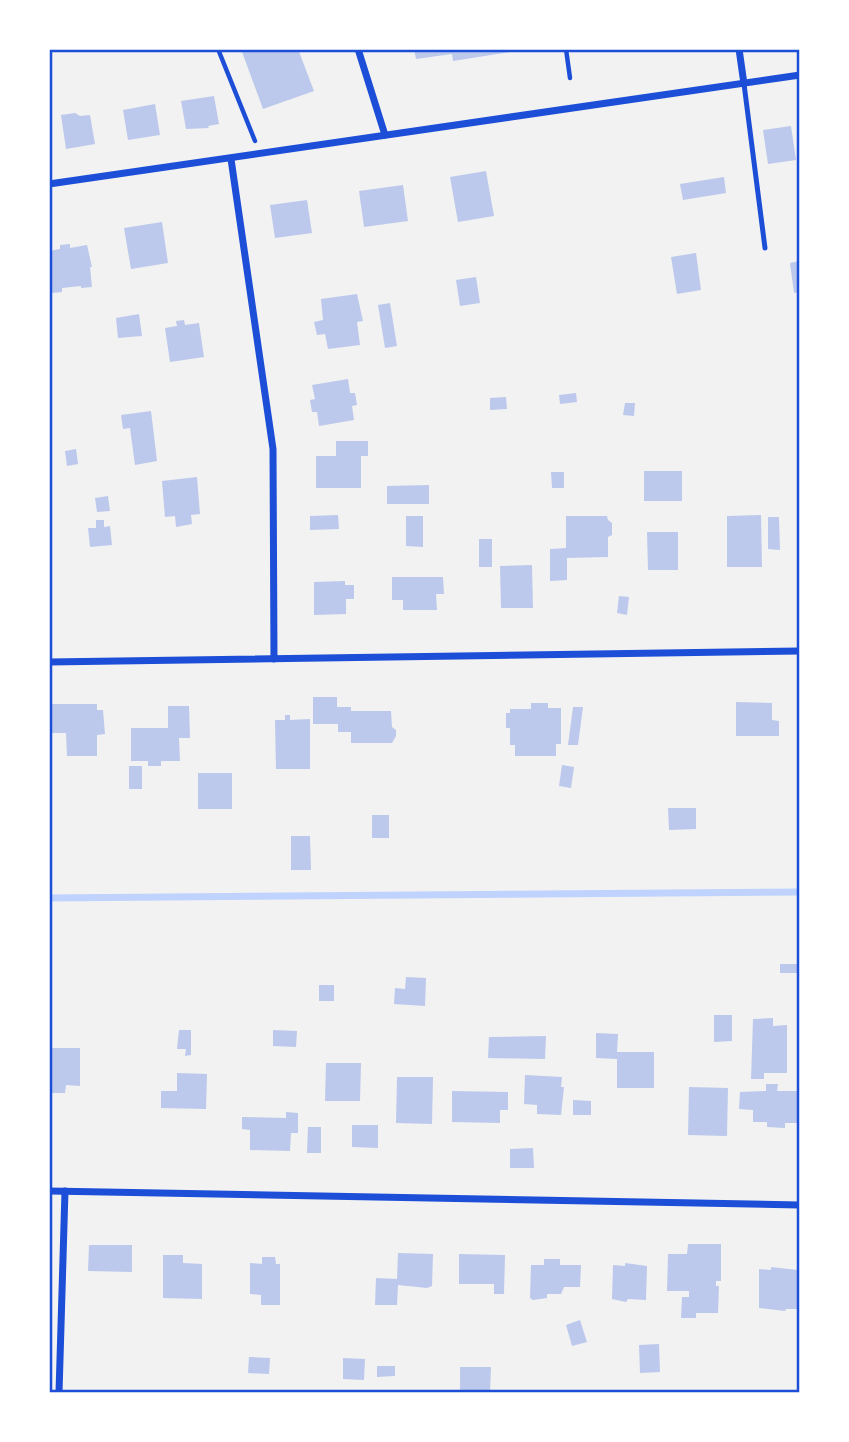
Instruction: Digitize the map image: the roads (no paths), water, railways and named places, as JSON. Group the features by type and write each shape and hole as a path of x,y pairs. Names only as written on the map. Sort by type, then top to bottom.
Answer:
{"street":[{"path":"358,49 385,135"},
{"path":"739,49 744,84"},
{"path":"49,184 800,75"},
{"path":"231,159 273,449 274,659"},
{"path":"49,663 800,651"},
{"path":"49,1191 800,1205"},
{"path":"59,1393 65,1191"}],"lane":[{"path":"744,84 765,248"}],"waterway":[{"path":"49,898 800,892"}]}
